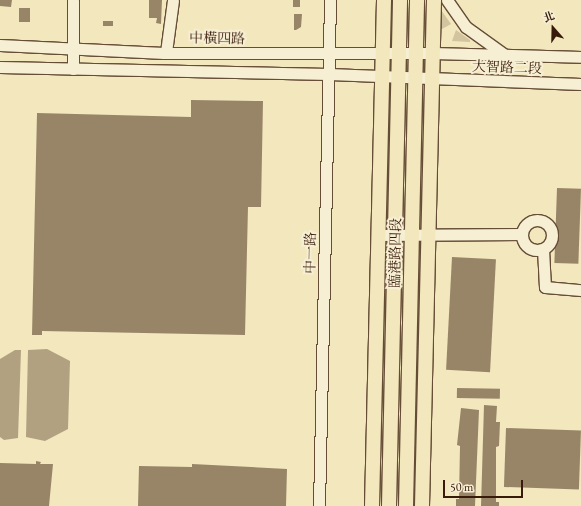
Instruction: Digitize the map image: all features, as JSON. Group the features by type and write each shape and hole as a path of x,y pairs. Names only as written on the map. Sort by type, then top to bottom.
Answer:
{"main road":[{"name":"臨港路四段","path":"372,506 384,0"},
{"name":"臨港路四段","path":"389,506 400,0"},
{"name":"臨港路四段","path":"406,506 417,0"},
{"path":"422,506 434,0"}],"street":[{"path":"73,0 73,69"},
{"path":"164,71 165,52 173,0"},
{"name":"中一路","path":"319,506 330,0"},
{"path":"448,0 466,27 505,55"},
{"name":"中橫四路","path":"0,45 165,52 329,54 433,53"},
{"name":"大智路二段","path":"433,53 581,57"},
{"path":"0,67 329,74 382,78"},
{"name":"大智路二段","path":"382,78 581,84"},
{"path":"543,249 531,248 523,240 522,234 524,229 532,221 538,220 548,224 552,229 551,241 543,249 545,287 581,290"},
{"path":"378,235 429,233 522,234"}],"shaded area":[{"path":"441,10 451,24 442,29 440,27"},
{"path":"456,30 470,40 470,42 452,41"},
{"path":"47,349 70,361 68,429 45,441 26,437 28,350"},
{"path":"15,350 21,350 18,438 4,440 0,437 0,359"}],"building":[{"path":"0,0 12,0 11,7 0,6"},
{"path":"149,0 162,0 161,24 156,23 157,18 149,18"},
{"path":"293,0 300,0 300,7 293,7"},
{"path":"19,8 30,8 30,22 19,22"},
{"path":"294,14 302,14 301,27 296,30 294,30"},
{"path":"103,21 113,21 113,26 103,26"},
{"path":"191,100 263,101 261,207 248,207 245,335 42,331 42,335 32,335 37,113 191,117"},
{"path":"557,188 581,189 578,264 554,263"},
{"path":"452,257 496,259 490,372 446,370"},
{"path":"457,388 500,389 500,399 457,398"},
{"path":"484,405 497,406 496,422 500,422 499,446 496,447 496,502 499,502 499,506 481,506"},
{"path":"461,408 479,410 475,506 456,506 456,499 459,499 460,446 457,445"},
{"path":"506,428 581,431 579,490 504,487"},
{"path":"36,461 41,462 40,464 53,464 49,506 0,506 0,463 36,464"},
{"path":"192,464 287,469 286,506 138,506 139,466 192,467"}]}
